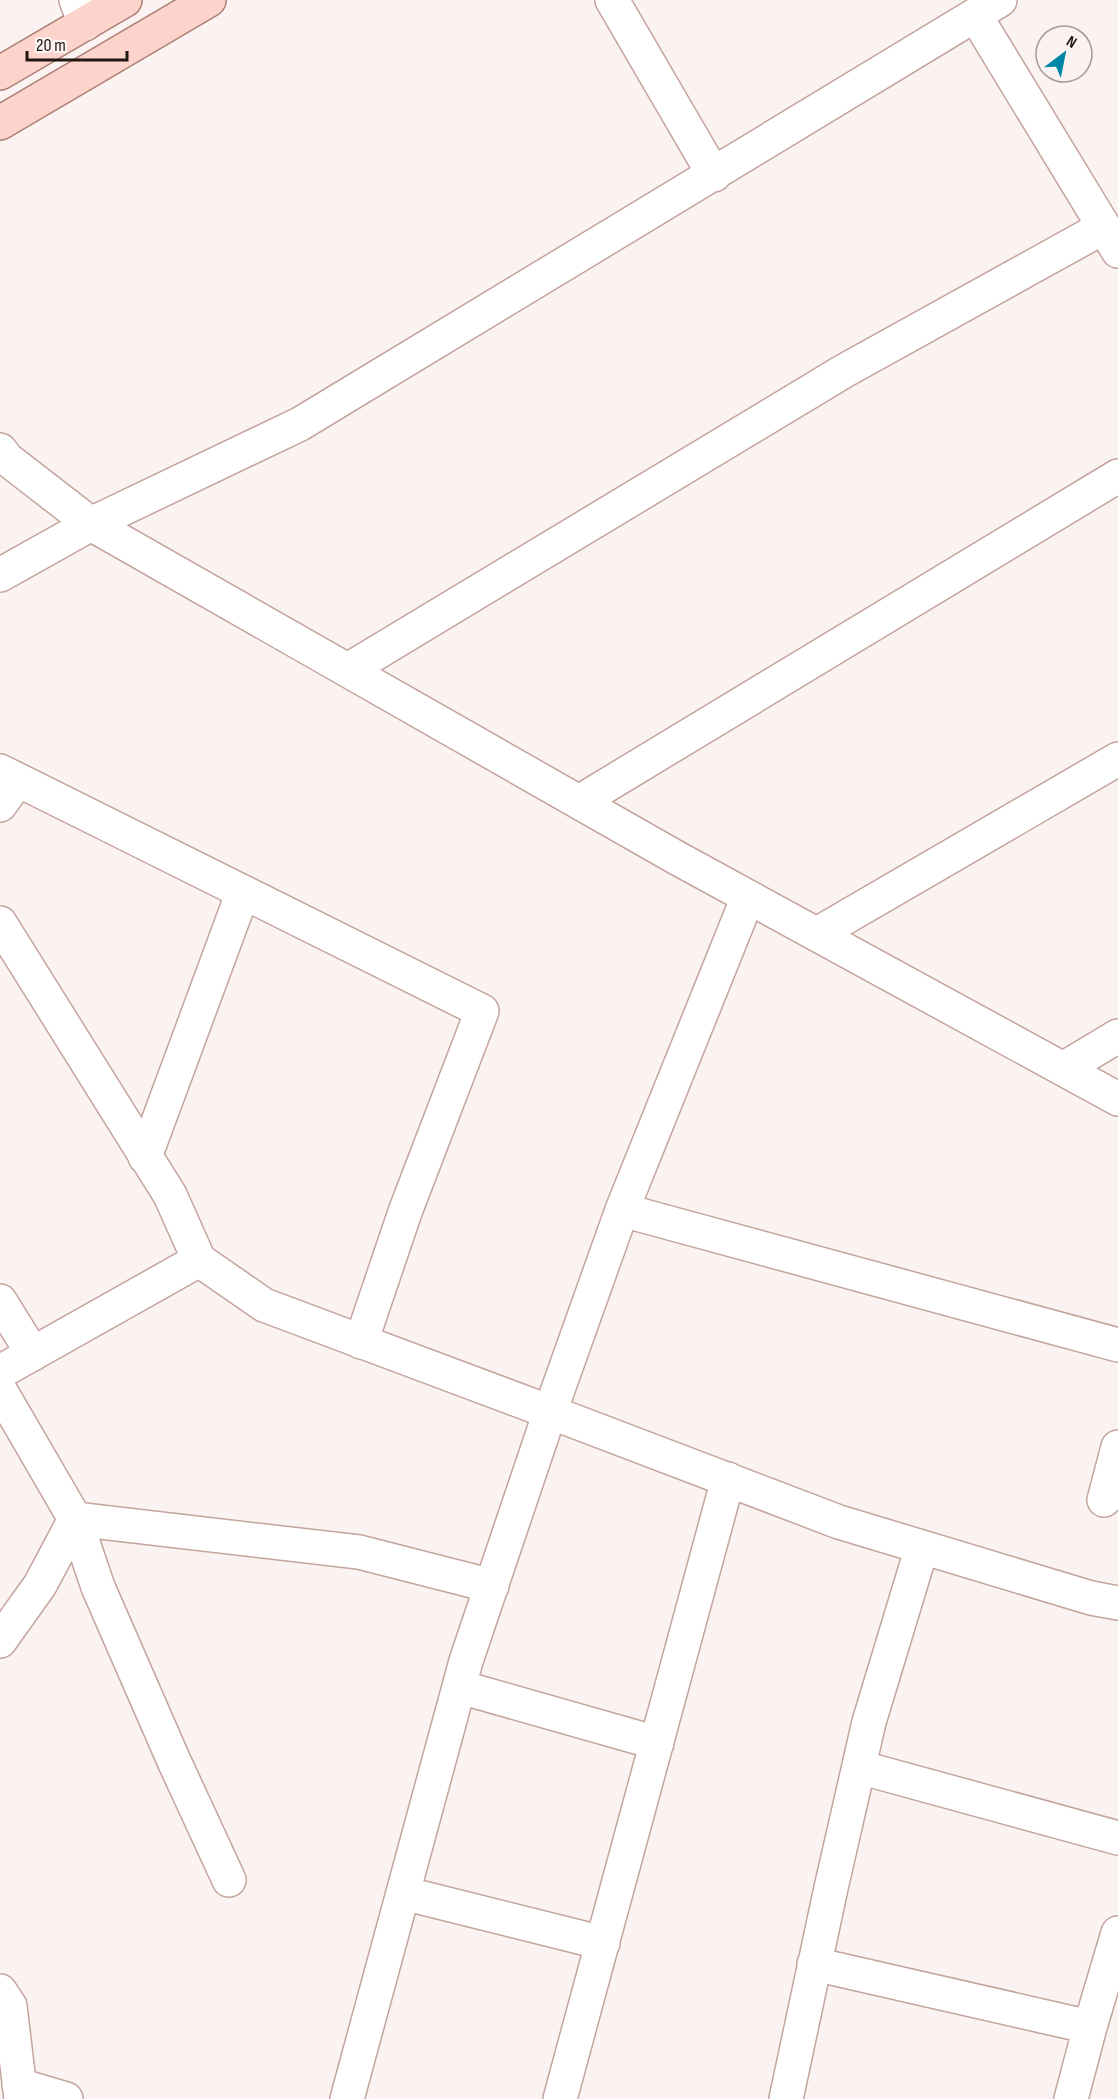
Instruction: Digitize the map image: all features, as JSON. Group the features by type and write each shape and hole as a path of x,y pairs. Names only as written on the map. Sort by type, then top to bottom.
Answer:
{"main road":[{"path":"0,73 80,12 125,0"},
{"path":"0,123 209,0"}],"street":[{"path":"612,0 714,175"},
{"path":"0,575 91,524 300,424 987,8 1111,239 844,371 348,670"},
{"path":"0,450 7,459 91,524 748,897 1118,1099"},
{"path":"579,802 1118,476"},
{"path":"817,934 1118,759"},
{"path":"6,786 243,892 482,1011 405,1212 361,1342"},
{"path":"145,1157 243,892"},
{"path":"346,2099 460,1687 550,1412 622,1210 748,897"},
{"path":"0,924 170,1195 199,1260 264,1305 839,1522 1092,1598 1118,1603"},
{"path":"1063,1069 1118,1036"},
{"path":"622,1210 1118,1345"},
{"path":"0,1372 199,1260"},
{"path":"0,1301 33,1354"},
{"path":"0,1390 75,1519 103,1598 229,1880"},
{"path":"1104,1500 1118,1447"},
{"path":"560,2099 728,1479"},
{"path":"75,1519 359,1552 492,1586"},
{"path":"0,1641 40,1585 75,1519"},
{"path":"786,2099 869,1722 922,1547"},
{"path":"460,1687 657,1743"},
{"path":"859,1767 1118,1838"},
{"path":"403,1893 603,1943"},
{"path":"1071,2099 1118,1933"},
{"path":"814,1964 1090,2027"},
{"path":"0,1991 10,2006 20,2092 66,2099"}]}
